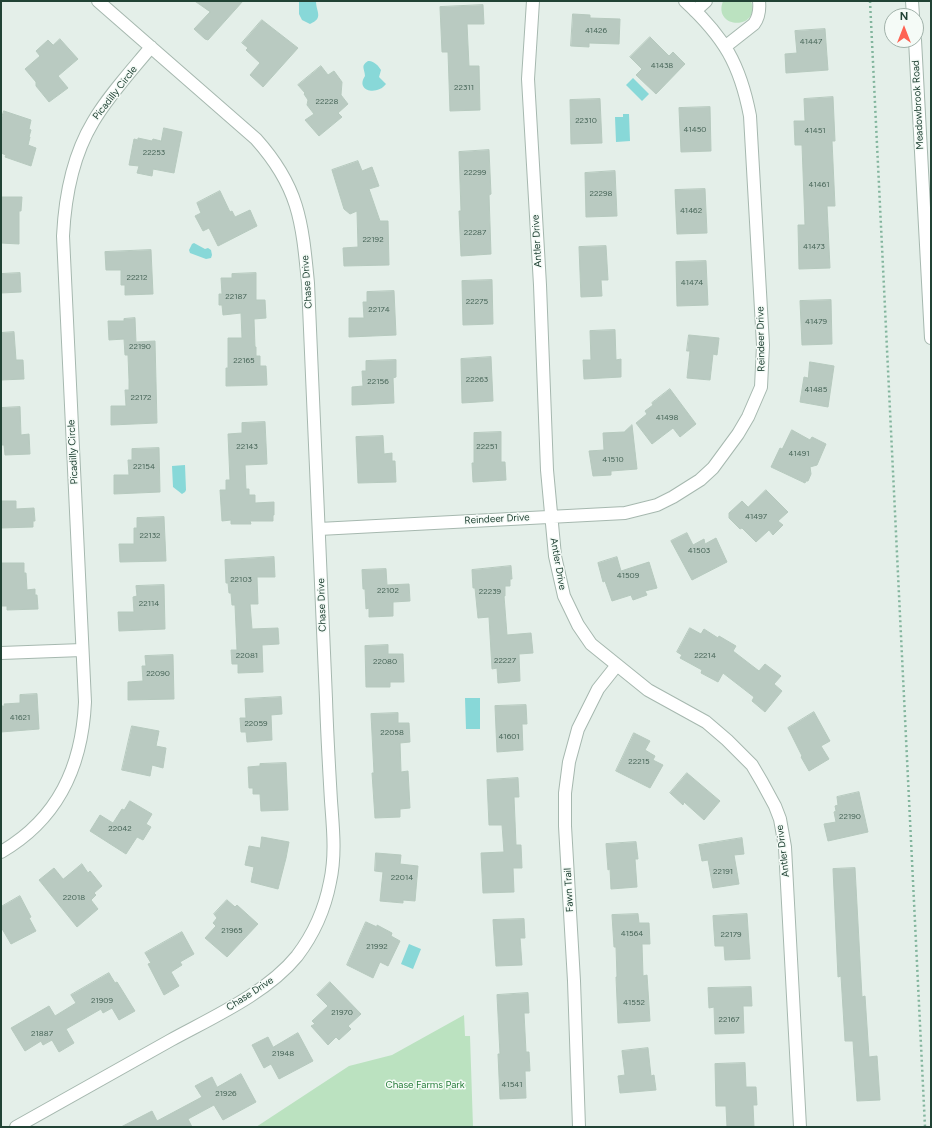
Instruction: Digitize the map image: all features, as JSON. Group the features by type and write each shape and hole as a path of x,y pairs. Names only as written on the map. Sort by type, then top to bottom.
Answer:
{"street":[{"name":"Chase Drive","path":"16,1127 222,1012 267,985 283,971 297,955 324,905 330,882 334,845 308,283 304,242 297,207 287,182 277,166 256,139 98,1"},
{"name":"Antler Drive","path":"533,1 528,79 540,285 547,470 555,556 564,596 578,626 591,644 648,690 706,722 727,740 752,765 775,806 780,819 785,847 800,1127"},
{"name":"Reindeer Drive","path":"319,529 625,513 657,505 700,480 713,468 738,434 748,417 761,387 764,345 750,116 742,80 726,46 711,27 685,1"},
{"path":"696,11 706,1"},
{"path":"726,46 754,24 758,19 759,1"},
{"name":"Picadilly Circle","path":"1,852 21,840 45,816 65,787 78,754 84,720 85,702 63,236 64,213 71,176 79,150 93,121 114,92 151,47"},
{"name":"Meadowbrook Road","path":"914,48 931,338"},
{"path":"1,653 82,650"},
{"name":"Fawn Trail","path":"579,1127 574,981 565,826 565,793 569,762 578,729 598,690 616,665"}],"path":[{"path":"870,1 925,1127"}],"green space":[{"path":"723,1 751,1 753,11 750,17 744,21 737,23 730,21 724,17 721,11"},
{"name":"Chase Farms Park","path":"464,1015 465,1036 470,1036 473,1127 256,1127 349,1066 392,1055"}],"water":[{"path":"299,1 316,1 318,17 314,22 310,24 302,20 299,14"},
{"path":"368,61 374,62 379,67 381,70 379,77 386,84 378,90 368,90 363,85 365,76 364,64"},
{"path":"633,78 649,94 642,101 626,85"},
{"path":"623,114 629,114 630,141 616,142 615,117 623,117"},
{"path":"194,243 205,249 208,248 211,250 211,258 206,259 190,253 189,250"},
{"path":"185,465 186,490 182,494 173,487 172,466"},
{"path":"465,698 480,698 480,729 466,729"},
{"path":"409,944 421,949 413,969 401,964"}],"building":[{"path":"195,1 243,1 208,40 194,29 210,12"},
{"path":"483,5 484,24 467,24 469,66 479,66 480,110 450,111 448,52 442,52 440,7"},
{"path":"573,14 590,15 590,18 620,19 619,44 589,43 589,47 571,46"},
{"path":"262,20 298,48 263,87 250,75 260,63 246,50 248,48 242,43"},
{"path":"825,29 828,70 786,73 785,54 797,53 795,31"},
{"path":"650,37 669,56 673,52 685,64 656,94 636,75 642,69 630,57"},
{"path":"60,39 78,59 58,76 68,88 49,102 36,86 36,82 25,69 40,56 36,51 48,40 53,45"},
{"path":"321,66 328,75 334,71 342,82 341,95 348,104 338,113 342,117 319,136 305,120 314,114 307,105 308,100 304,94 305,93 298,85"},
{"path":"833,97 835,141 832,141 835,206 827,206 830,268 799,269 798,225 805,225 802,145 795,145 794,121 805,121 804,99"},
{"path":"600,99 602,143 571,144 570,100"},
{"path":"710,107 711,151 681,152 679,108"},
{"path":"4,111 31,120 28,145 36,148 31,166 5,157 6,155 1,153 1,120"},
{"path":"164,128 182,132 174,173 153,169 152,176 137,173 139,166 129,165 134,139 138,140 138,138 152,141 153,139 161,141"},
{"path":"489,150 491,254 461,256 459,152"},
{"path":"358,161 362,171 372,167 379,186 369,189 380,221 388,221 389,265 344,266 343,248 358,247 357,211 350,214 344,209 332,170"},
{"path":"615,171 617,216 586,217 585,173"},
{"path":"705,189 707,233 677,234 675,190"},
{"path":"220,191 230,212 232,211 235,217 250,210 257,226 218,246 209,228 203,231 195,216 201,213 197,203"},
{"path":"1,197 22,197 21,211 19,211 19,244 1,243"},
{"path":"606,246 608,280 601,280 602,296 581,297 579,247"},
{"path":"151,250 153,294 125,295 125,285 121,285 121,270 106,270 105,252"},
{"path":"706,261 708,305 677,306 676,262"},
{"path":"20,273 21,292 1,293 1,274"},
{"path":"256,273 256,300 265,300 266,318 254,319 255,347 256,356 260,356 260,366 266,366 267,385 226,386 226,368 228,368 228,338 242,338 241,313 223,315 222,305 219,305 219,294 222,294 221,278 232,278 232,274"},
{"path":"492,280 493,324 463,325 462,281"},
{"path":"394,291 396,335 349,337 349,318 364,318 363,302 367,302 367,292"},
{"path":"831,300 832,344 802,345 800,301"},
{"path":"135,318 136,342 155,341 157,423 111,425 111,406 126,406 125,390 129,390 129,380 128,355 125,355 124,339 109,340 108,321 124,321 124,319"},
{"path":"615,330 616,360 621,359 621,377 584,379 583,360 591,360 590,331"},
{"path":"14,332 16,360 23,360 24,379 1,380 1,333"},
{"path":"689,335 719,338 717,355 713,354 710,380 687,378 690,351 687,351"},
{"path":"491,357 493,401 462,403 461,359"},
{"path":"396,360 396,377 393,378 394,403 352,405 352,387 363,386 362,371 366,371 366,361"},
{"path":"810,362 834,366 828,407 800,402 804,377 808,378"},
{"path":"670,389 696,424 680,437 673,428 652,444 636,423 647,414 645,411 653,405 652,403"},
{"path":"20,407 21,435 29,434 30,454 5,455 4,445 1,445 1,408"},
{"path":"265,422 267,464 245,465 246,489 249,489 249,495 255,495 255,503 274,502 273,521 250,521 251,524 231,524 231,520 222,521 220,490 226,490 226,480 230,480 228,434 242,433 242,423"},
{"path":"632,425 637,469 611,471 611,475 593,476 589,451 604,450 603,433 624,432"},
{"path":"792,430 810,440 812,437 826,444 817,465 810,467 811,474 808,481 805,483 771,467 780,448 782,449"},
{"path":"501,432 501,462 505,462 506,480 473,482 472,463 474,463 474,433"},
{"path":"383,436 384,454 392,453 392,461 395,461 396,482 358,483 356,437"},
{"path":"159,448 160,492 114,494 114,475 129,475 128,460 132,460 132,449"},
{"path":"766,490 788,512 778,521 783,525 773,535 769,530 756,542 729,518 729,513 742,501 748,507"},
{"path":"1,501 16,501 16,509 34,508 35,521 33,521 33,527 1,528"},
{"path":"164,517 166,561 120,562 119,544 134,544 134,528 137,528 137,518"},
{"path":"687,533 693,545 704,539 705,544 716,538 727,562 692,580 671,541"},
{"path":"274,557 275,577 257,577 258,604 250,604 252,629 278,628 279,644 262,645 263,672 238,673 238,664 232,664 231,650 237,650 235,605 232,605 231,593 229,593 228,583 226,583 225,560"},
{"path":"617,557 621,571 649,562 657,588 645,591 647,595 633,600 631,595 612,601 605,581 603,582 598,563"},
{"path":"1,563 24,563 27,590 35,589 38,609 7,610 7,606 1,606"},
{"path":"511,566 512,579 510,579 510,586 505,586 504,596 507,635 531,633 533,653 519,654 520,681 498,683 497,668 492,669 489,617 478,618 475,588 473,588 472,570"},
{"path":"386,569 387,585 409,584 410,601 393,602 393,616 369,617 369,608 366,609 365,589 363,589 362,570"},
{"path":"164,585 165,629 119,631 118,612 134,612 133,597 137,596 136,586"},
{"path":"690,628 701,634 704,629 718,638 719,636 736,646 733,651 759,671 765,664 781,676 774,684 782,691 765,712 752,701 754,697 723,673 718,682 701,673 702,670 680,658 682,655 677,652"},
{"path":"388,645 388,654 403,654 404,682 390,682 390,687 366,687 365,646"},
{"path":"173,655 174,699 128,700 128,682 143,681 142,666 146,666 145,656"},
{"path":"37,694 39,729 1,732 1,706 5,706 4,704 20,703 20,695"},
{"path":"281,697 282,714 271,715 272,740 247,742 246,732 241,732 240,718 246,718 245,699"},
{"path":"526,705 527,724 522,724 523,750 497,752 495,706"},
{"path":"814,712 830,741 821,746 829,759 809,771 788,728"},
{"path":"398,713 398,723 409,723 410,742 400,743 401,772 408,771 410,808 400,809 400,817 375,818 372,773 374,773 371,714"},
{"path":"132,726 159,731 156,746 166,748 163,768 152,765 150,776 122,770"},
{"path":"634,733 650,741 645,750 655,756 653,760 663,765 650,788 616,771"},
{"path":"286,763 288,810 261,811 260,794 253,794 253,788 249,788 248,767 260,766 260,764"},
{"path":"687,773 720,801 704,820 684,802 683,805 670,793"},
{"path":"518,778 519,797 514,797 516,845 521,845 522,868 513,868 514,892 483,893 481,853 504,852 502,825 489,825 487,780"},
{"path":"859,792 868,832 828,841 824,824 836,822 834,812 836,811 835,806 838,805 837,797"},
{"path":"130,801 152,814 146,824 151,827 143,840 137,837 126,854 90,831 100,815 113,823 122,809 124,810"},
{"path":"262,837 289,842 278,889 251,882 254,867 245,865 249,846 260,848"},
{"path":"742,838 744,854 734,855 739,884 713,888 708,860 702,861 699,845"},
{"path":"636,842 638,859 635,859 637,887 611,889 610,869 608,870 606,844"},
{"path":"376,853 401,855 400,864 418,866 415,901 403,900 403,903 380,901 383,872 375,871"},
{"path":"82,864 88,873 90,871 102,886 94,893 96,895 91,900 98,909 77,927 39,880 54,868 63,879"},
{"path":"855,868 862,997 865,996 869,1057 877,1056 880,1100 857,1101 853,1041 845,1041 841,976 838,977 833,869"},
{"path":"20,896 31,917 29,918 36,931 11,944 1,927 1,907"},
{"path":"227,900 235,907 237,905 258,924 227,957 205,938 216,926 213,923 217,918 214,914"},
{"path":"638,914 639,923 649,923 650,944 642,944 643,976 647,975 650,1021 618,1023 616,947 614,947 612,915"},
{"path":"747,914 750,959 725,960 724,946 715,946 713,916"},
{"path":"524,919 525,938 520,938 522,965 496,966 493,920"},
{"path":"366,922 377,927 377,925 392,933 391,936 400,941 388,966 380,962 373,978 347,965"},
{"path":"182,932 194,954 180,962 182,965 171,972 179,986 164,995 148,964 151,963 145,953"},
{"path":"109,973 115,983 117,982 135,1011 119,1020 112,1008 103,1013 101,1009 66,1029 74,1043 59,1052 52,1040 43,1045 41,1041 25,1051 11,1028 49,1006 55,1016 76,1003 71,995"},
{"path":"330,982 361,1014 348,1026 351,1029 339,1040 336,1037 328,1045 311,1026 315,1024 312,1021 328,1006 317,995"},
{"path":"751,987 752,1006 743,1006 744,1033 715,1034 714,1007 709,1008 708,988"},
{"path":"528,993 529,1013 524,1013 526,1052 529,1052 530,1071 525,1071 526,1098 500,1099 498,1054 500,1054 497,995"},
{"path":"298,1033 313,1061 279,1079 271,1064 264,1068 252,1045 268,1037 273,1047"},
{"path":"648,1048 651,1076 654,1075 656,1090 620,1093 618,1076 625,1075 622,1051"},
{"path":"745,1063 746,1087 756,1087 757,1105 753,1105 754,1127 727,1127 726,1106 716,1106 715,1064"},
{"path":"241,1074 256,1102 223,1120 214,1105 188,1119 192,1127 121,1127 152,1111 157,1121 202,1097 195,1086 212,1077 217,1087"}]}
